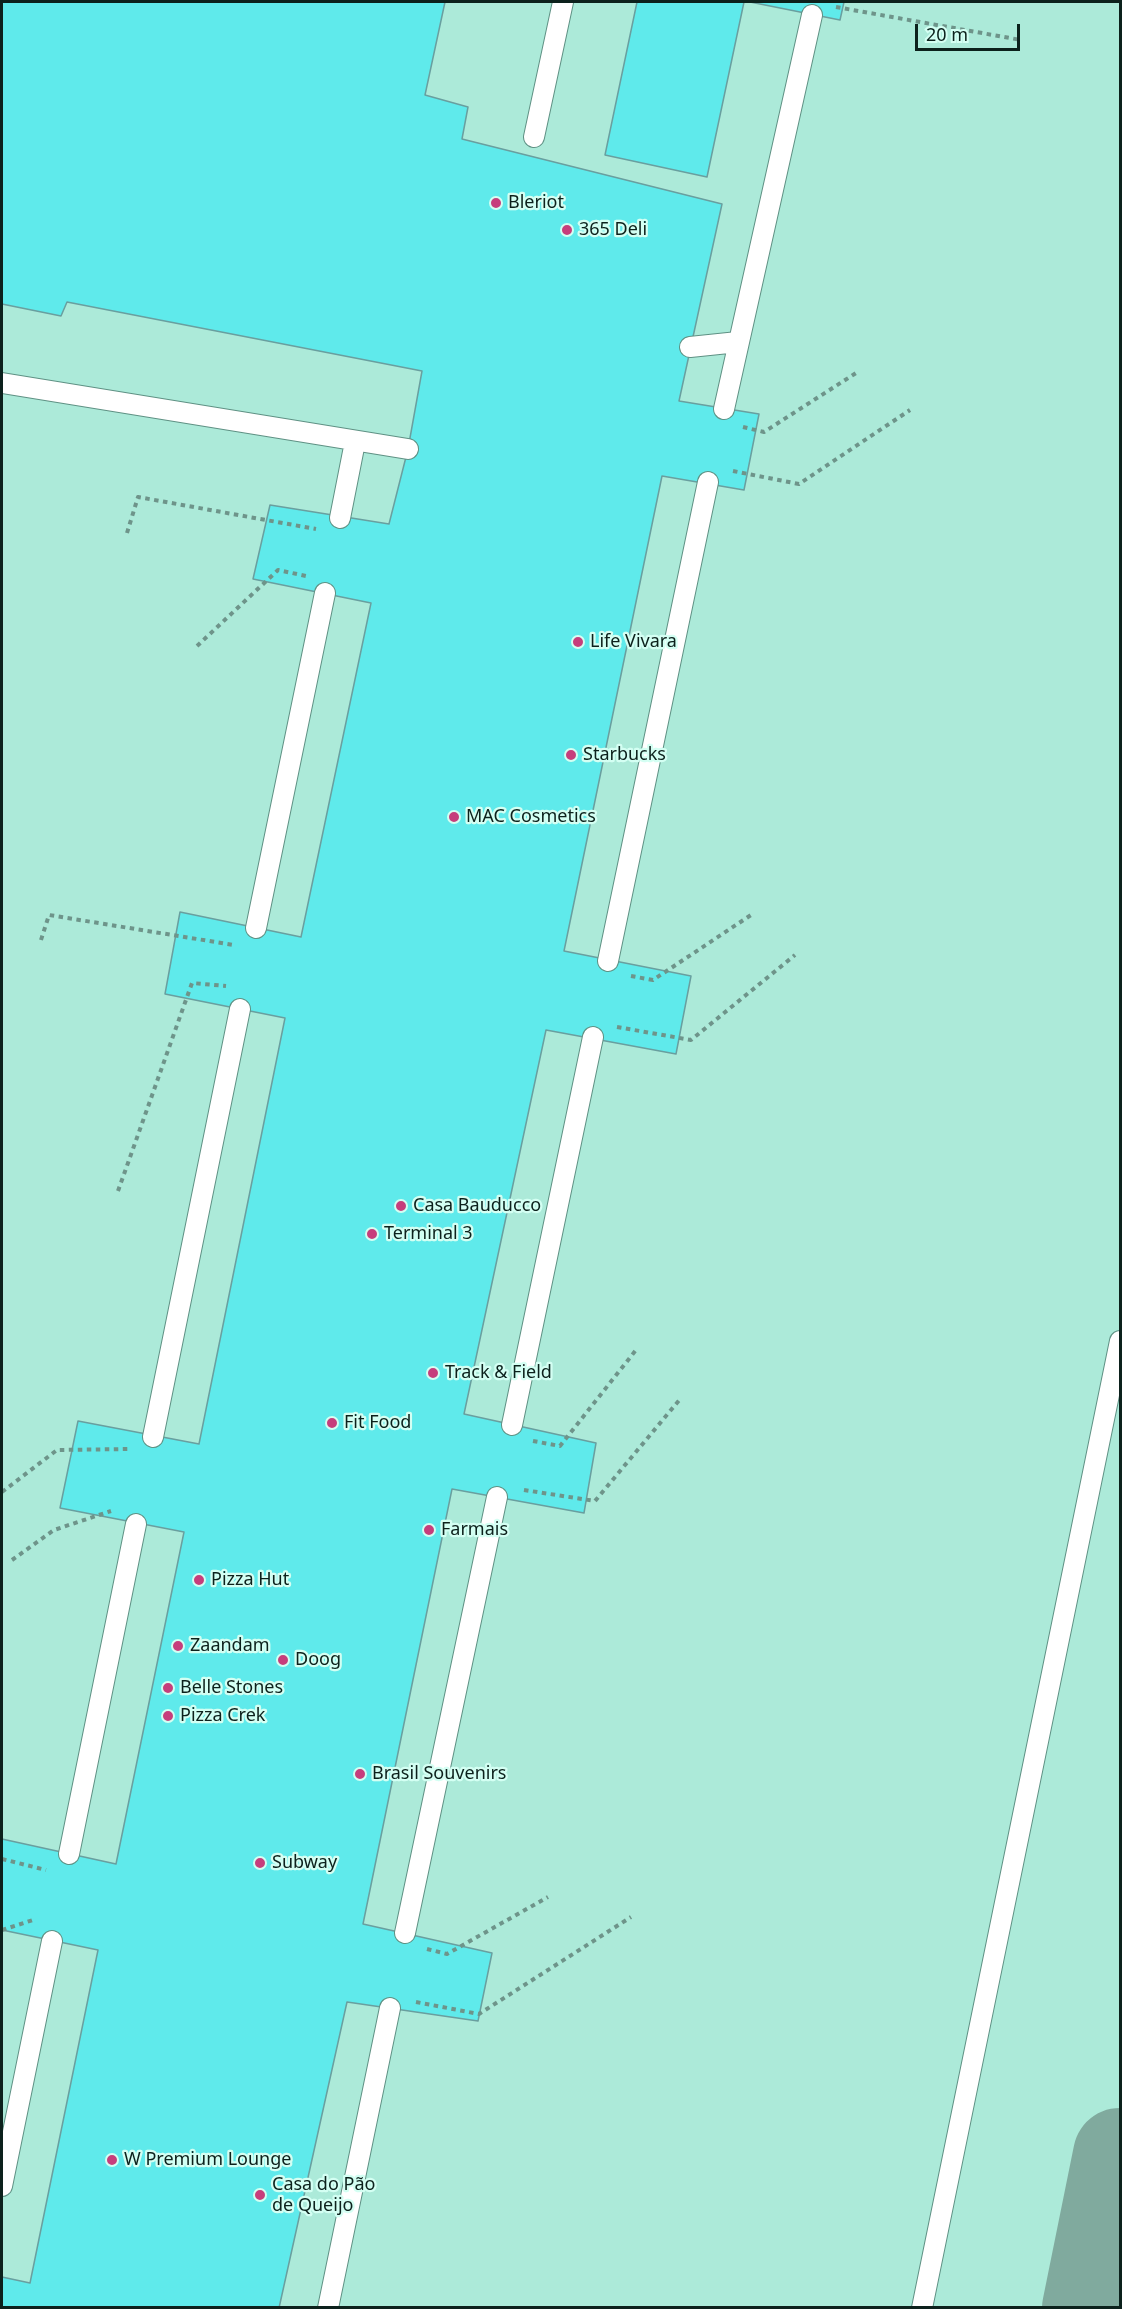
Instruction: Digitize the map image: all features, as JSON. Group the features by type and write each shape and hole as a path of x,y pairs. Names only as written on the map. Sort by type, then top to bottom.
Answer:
{"lane":[{"path":"534,137 563,2"},
{"path":"728,417 738,342 819,10"},
{"path":"690,347 738,342"},
{"path":"2,383 408,449"},
{"path":"333,524 355,442"},
{"path":"608,961 708,482"},
{"path":"256,928 321,586"},
{"path":"146,1443 240,1009"},
{"path":"512,1425 599,1031"},
{"path":"922,2307 1120,1341"},
{"path":"405,1934 497,1497"},
{"path":"69,1854 136,1524"},
{"path":"2,2186 52,1941"},
{"path":"328,2307 390,2008"}],"path":[{"path":"819,10 1021,40"},
{"path":"728,417 764,432 855,373"},
{"path":"723,469 799,484 910,410"},
{"path":"127,533 138,497 333,524"},
{"path":"197,646 278,570 321,586"},
{"path":"41,940 50,915 241,946"},
{"path":"630,976 653,980 751,915"},
{"path":"599,1031 691,1040 795,955"},
{"path":"118,1191 192,983 234,986"},
{"path":"530,1440 561,1446 636,1350"},
{"path":"520,1489 595,1501 681,1398"},
{"path":"2,1492 57,1450 146,1443"},
{"path":"12,1560 54,1530 119,1508"},
{"path":"2,1859 54,1872"},
{"path":"425,1948 447,1954 548,1897"},
{"path":"414,2001 479,2013 631,1917"}],"shaded area":[{"path":"2,2 1120,2 1120,2307 2,2308"}],"building":[{"name":"Terminal 3","path":"2,2 445,2 425,95 468,107 462,139 722,204 679,401 759,414 744,490 662,476 564,951 691,976 676,1054 546,1030 464,1414 596,1443 584,1513 452,1489 363,1924 492,1953 478,2021 347,2002 279,2308 2,2308 2,2277 30,2283 98,1950 2,1930 2,1839 116,1864 184,1532 60,1508 78,1421 199,1444 285,1018 165,994 180,912 301,937 371,603 253,579 270,505 389,524 408,449 422,371 67,302 61,316 2,304"},
{"path":"637,2 744,2 707,177 605,155"},
{"path":"750,2 844,2 840,20"}],"taxiway":[{"path":"1089,2308 1120,2155"}],"place":[{"name":"Bleriot","path":"496,203"},
{"name":"365 Deli","path":"567,230"},
{"name":"Life Vivara","path":"578,642"},
{"name":"Starbucks","path":"571,755"},
{"name":"MAC Cosmetics","path":"454,817"},
{"name":"Casa Bauducco","path":"401,1206"},
{"name":"Terminal 3","path":"372,1234"},
{"name":"Track & Field","path":"433,1373"},
{"name":"Fit Food","path":"332,1423"},
{"name":"Farmais","path":"429,1530"},
{"name":"Pizza Hut","path":"199,1580"},
{"name":"Zaandam","path":"178,1646"},
{"name":"Doog","path":"283,1660"},
{"name":"Belle Stones","path":"168,1688"},
{"name":"Pizza Crek","path":"168,1716"},
{"name":"Brasil Souvenirs","path":"360,1774"},
{"name":"Subway","path":"260,1863"},
{"name":"W Premium Lounge","path":"112,2160"},
{"name":"Casa do Pão de Queijo","path":"260,2195"}]}
